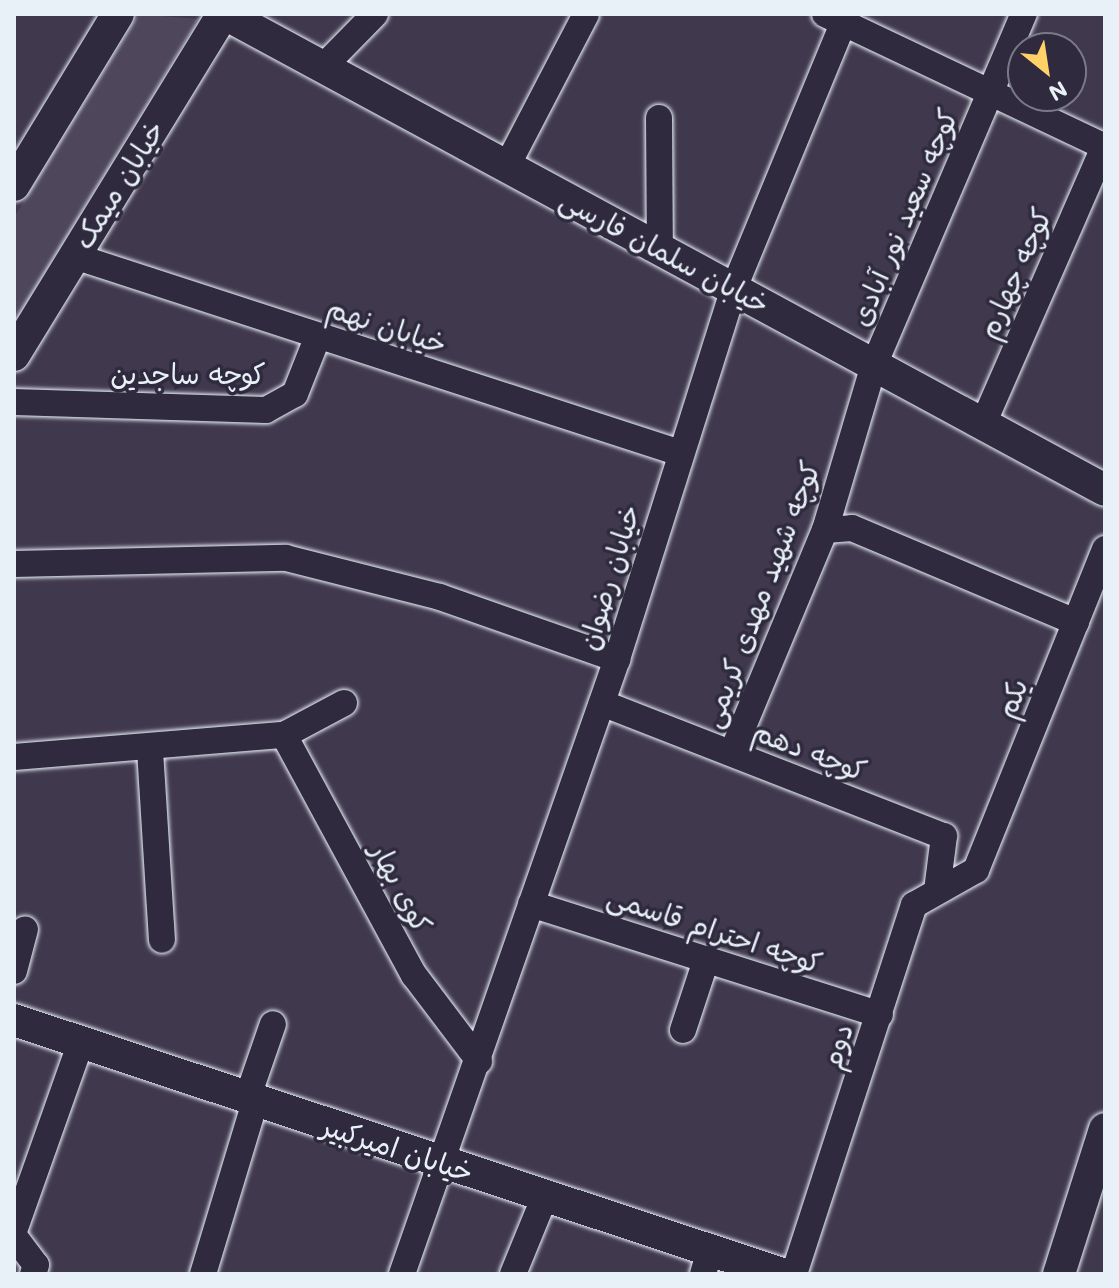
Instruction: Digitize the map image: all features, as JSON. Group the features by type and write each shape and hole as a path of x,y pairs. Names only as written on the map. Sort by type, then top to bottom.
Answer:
{"street":[{"path":"14,185 118,14"},
{"name":"خیابان سلمان فارسی","path":"224,14 1105,490"},
{"name":"خیابان میمک","path":"14,355 224,14"},
{"path":"323,67 375,14"},
{"path":"507,166 586,14"},
{"name":"کوچه سعید نور آبادی","path":"874,365 1024,14"},
{"path":"838,17 991,94 1105,146"},
{"name":"خیابان رضوان","path":"402,1274 444,1163 617,659 734,288 838,17"},
{"path":"659,118 660,249"},
{"name":"کوچه چهارم","path":"983,424 1105,146"},
{"name":"خیابان نهم","path":"74,256 680,453"},
{"name":"کوچه ساجدین","path":"14,402 266,410 295,394 318,336"},
{"name":"کوچه شهید مهدی کریمی","path":"732,753 825,530 874,365"},
{"path":"825,530 852,528 1076,622"},
{"name":"یکم","path":"976,870 1105,549"},
{"path":"14,564 286,558 440,597 617,659"},
{"path":"14,757 150,750 284,735 344,703"},
{"name":"کوچه دهم","path":"602,703 944,836 937,891"},
{"name":"کوی بهار","path":"284,735 414,975 479,1061"},
{"path":"150,750 162,940"},
{"name":"دوم","path":"794,1274 914,905 976,870"},
{"name":"کوچه احترام قاسمی","path":"531,904 880,1015"},
{"path":"14,971 25,929"},
{"path":"683,1030 706,960"},
{"name":"خیابان امیرکبیر","path":"14,1020 80,1045 545,1196 706,1262 782,1274"},
{"path":"203,1274 273,1024"},
{"path":"33,1274 36,1265 16,1237 80,1045"},
{"path":"1059,1274 1105,1129"},
{"path":"513,1274 545,1196"}],"shaded area":[{"path":"139,14 198,19 14,323 14,217"}]}
